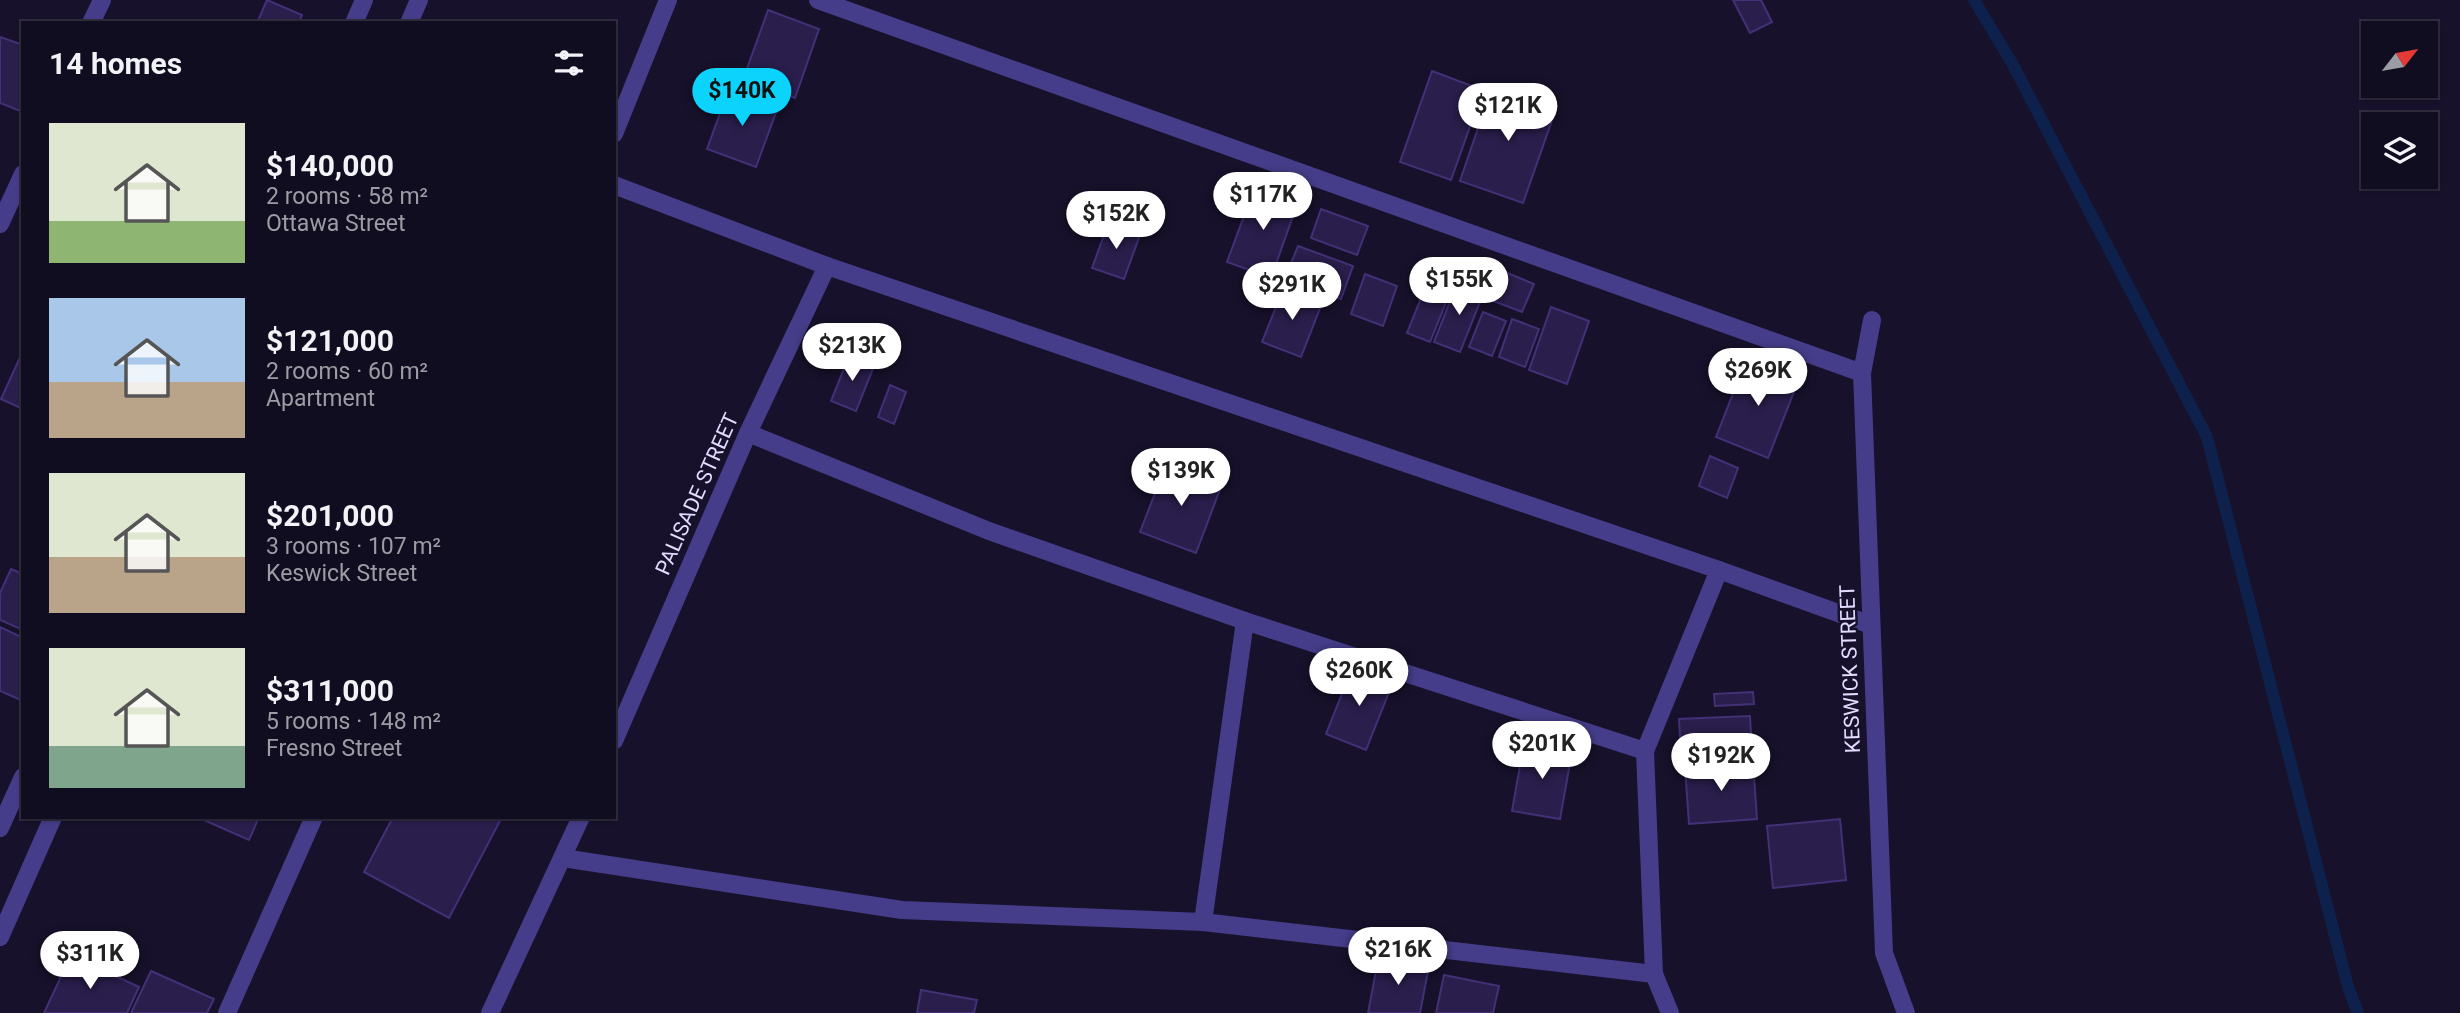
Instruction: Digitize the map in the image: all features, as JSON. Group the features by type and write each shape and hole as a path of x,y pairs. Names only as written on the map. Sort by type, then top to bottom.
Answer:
{"street":[{"path":"92,21 102,0"},
{"path":"355,21 364,0"},
{"path":"410,21 419,0"},
{"path":"616,129 668,0"},
{"path":"818,0 1862,373"},
{"path":"0,224 21,178"},
{"path":"616,187 827,266 1719,570 1871,625"},
{"name":"PALISADE STREET","path":"616,736 748,433 827,266"},
{"name":"KESWICK STREET","path":"1871,320 1862,373 1884,953 1906,1013"},
{"path":"748,433 989,531 1245,621 1646,751"},
{"path":"1670,1013 1654,974 1646,751 1719,570"},
{"path":"1203,922 1245,621"},
{"path":"0,828 21,781"},
{"path":"0,937 53,819"},
{"path":"227,1013 313,819"},
{"path":"490,1013 580,819"},
{"path":"563,858 902,910 1203,922 1654,974"}],"building":[{"path":"267,0 302,15 300,21 258,21"},
{"path":"1733,0 1761,0 1772,22 1750,33"},
{"path":"768,10 819,29 795,98 743,80"},
{"path":"0,37 21,44 21,111 0,103"},
{"path":"1432,71 1483,90 1451,180 1400,162"},
{"path":"1493,84 1557,106 1523,203 1460,181"},
{"path":"729,89 778,107 756,167 707,149"},
{"path":"1255,186 1298,202 1271,278 1227,262"},
{"path":"1321,209 1368,226 1357,255 1311,238"},
{"path":"1108,224 1140,235 1124,279 1092,268"},
{"path":"1298,246 1353,266 1341,299 1285,278"},
{"path":"1500,270 1534,284 1522,312 1488,299"},
{"path":"1365,274 1397,286 1383,326 1351,314"},
{"path":"1458,281 1484,292 1460,352 1434,342"},
{"path":"1426,286 1449,295 1430,342 1407,333"},
{"path":"1284,287 1322,303 1301,357 1262,342"},
{"path":"1551,307 1589,321 1567,384 1529,370"},
{"path":"1483,312 1506,321 1492,356 1469,347"},
{"path":"1512,319 1539,329 1525,367 1499,357"},
{"path":"21,355 21,408 1,399"},
{"path":"849,356 874,366 856,411 831,401"},
{"path":"1747,358 1799,379 1768,458 1716,437"},
{"path":"890,385 906,392 894,424 878,417"},
{"path":"1710,456 1738,468 1727,498 1699,486"},
{"path":"1167,462 1222,484 1196,553 1140,532"},
{"path":"11,569 21,573 21,629 0,620 0,593"},
{"path":"0,627 21,637 21,700 0,691"},
{"path":"1353,666 1393,682 1366,750 1326,734"},
{"path":"1753,692 1754,704 1715,706 1714,694"},
{"path":"1750,716 1752,751 1681,755 1679,719"},
{"path":"1524,743 1572,752 1560,819 1512,811"},
{"path":"1753,762 1757,819 1689,824 1685,767"},
{"path":"202,819 258,819 249,840"},
{"path":"392,819 501,819 449,918 364,872"},
{"path":"1840,819 1846,880 1773,888 1767,826"},
{"path":"71,955 139,987 127,1013 44,1013"},
{"path":"1379,955 1429,966 1420,1013 1368,1013"},
{"path":"151,971 214,999 207,1013 131,1013"},
{"path":"1444,975 1499,986 1493,1013 1436,1013"},
{"path":"921,990 977,1000 974,1013 917,1013"}],"waterway":[{"path":"1974,0 2012,63 2207,437 2348,987 2358,1013"}]}
